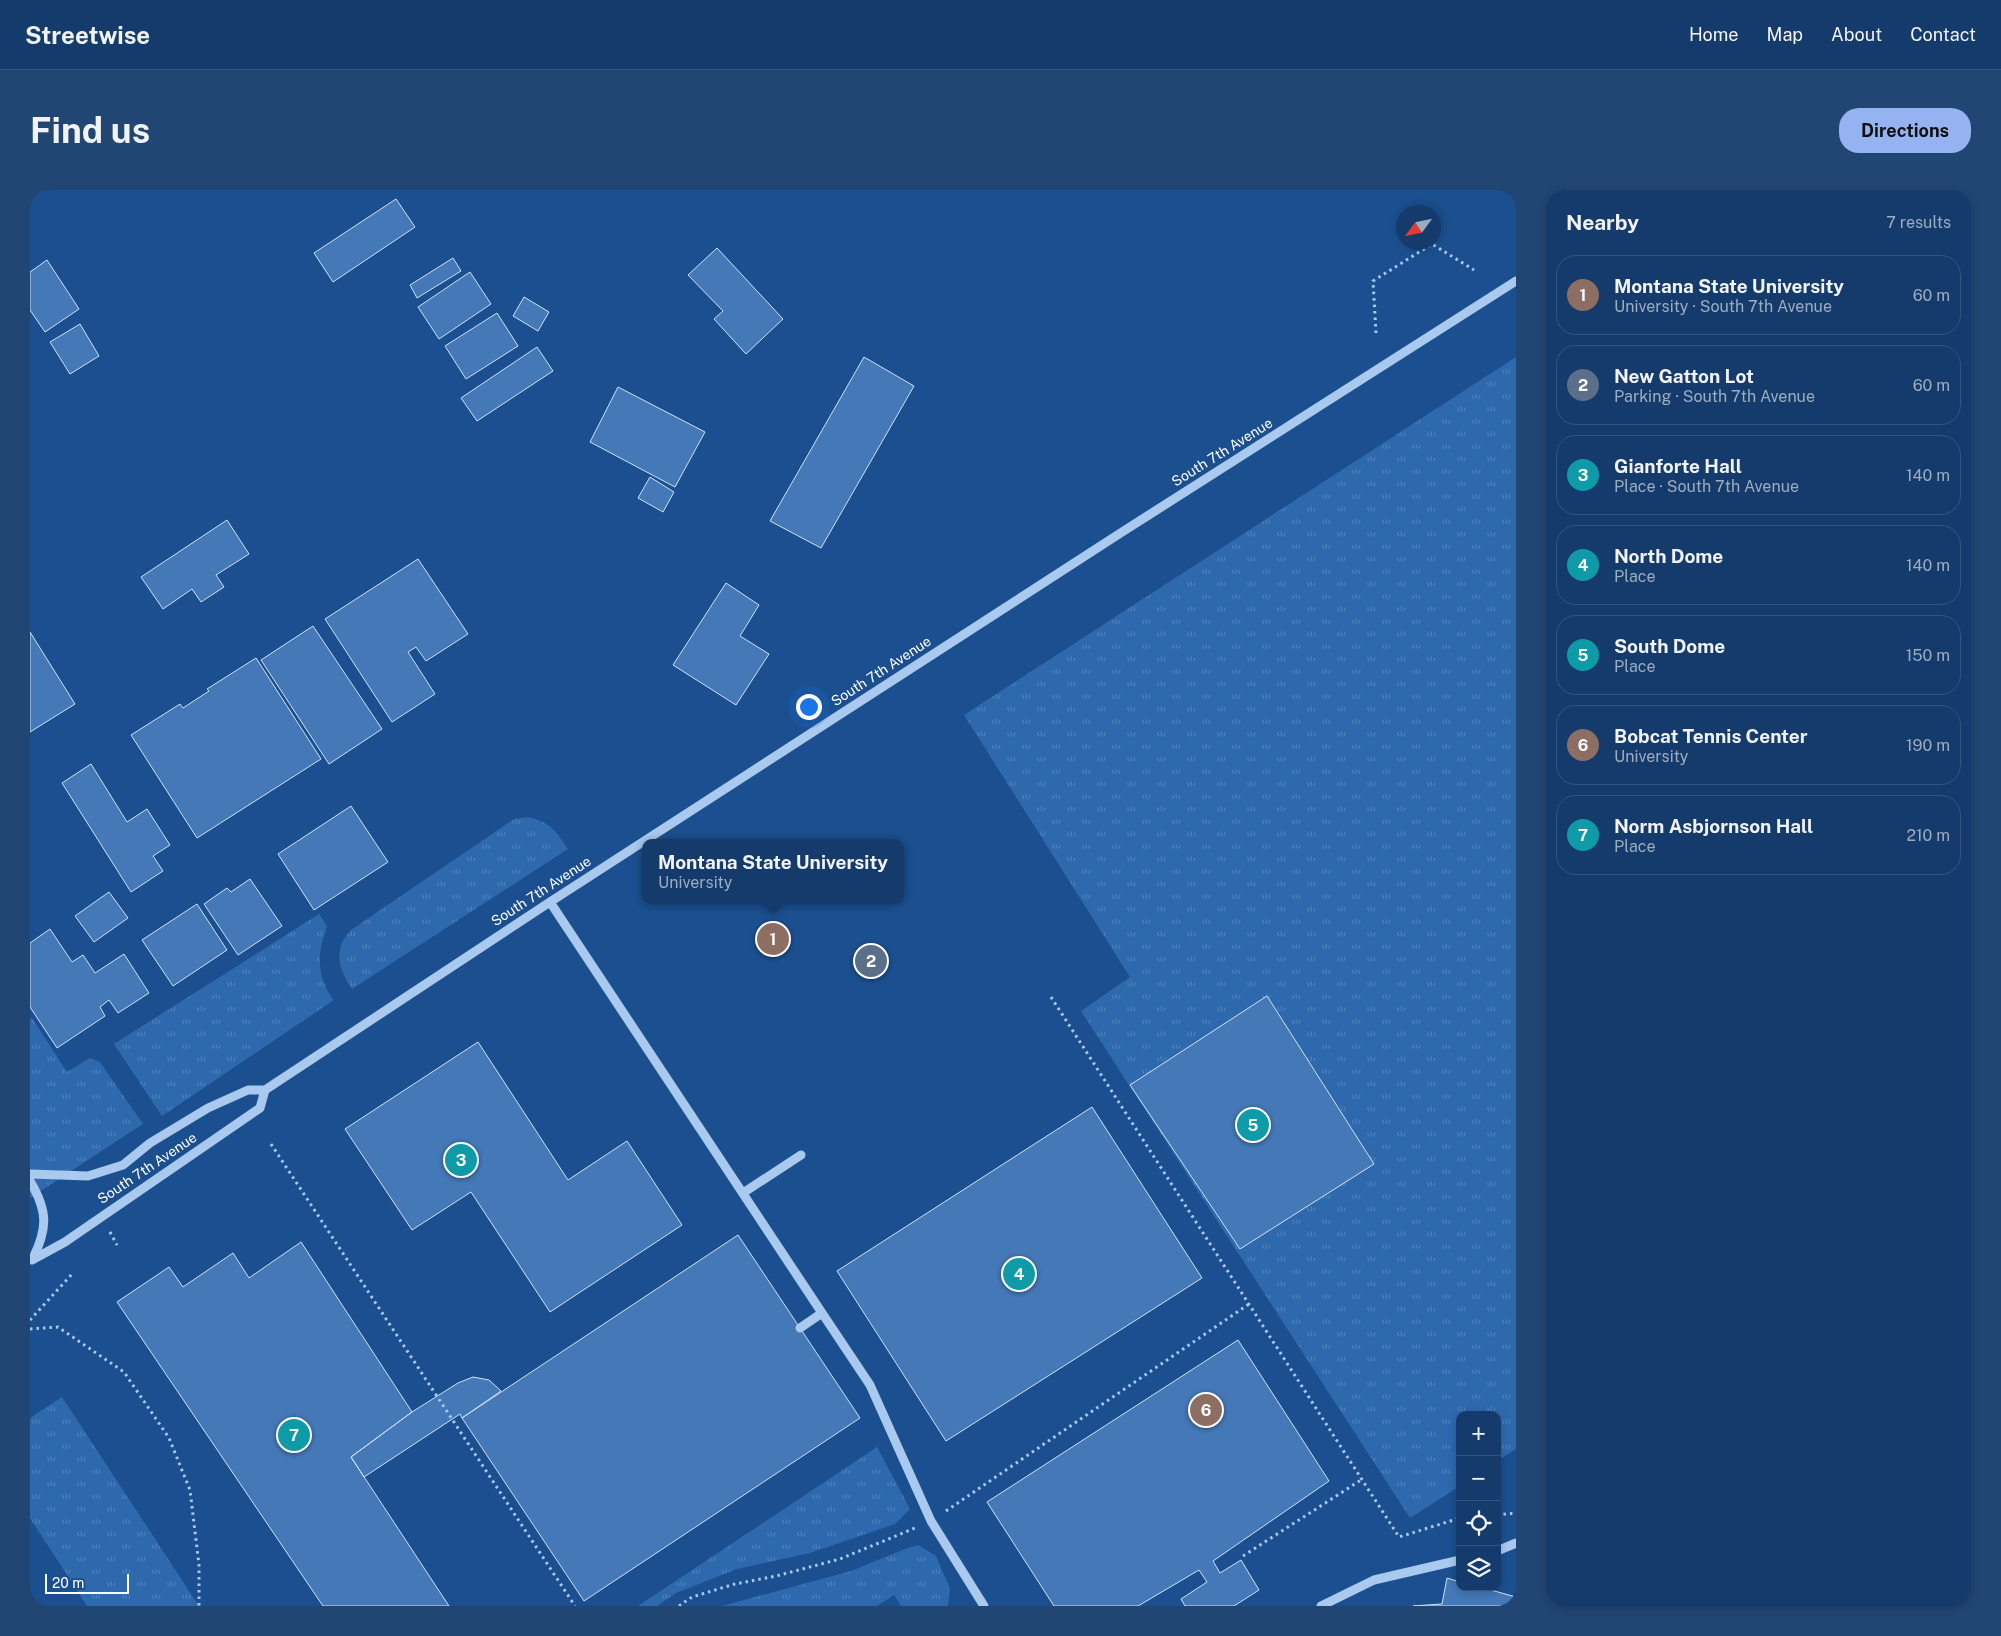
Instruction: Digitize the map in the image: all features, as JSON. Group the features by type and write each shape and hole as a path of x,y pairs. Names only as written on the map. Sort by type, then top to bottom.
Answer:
{"street":[{"name":"South 7th Avenue","path":"647,839 1119,534 1516,281"},
{"name":"South 7th Avenue","path":"30,1174 88,1176 123,1165 150,1143 208,1108 248,1090 265,1090 642,842"},
{"path":"550,902 870,1385 931,1521 984,1606"},
{"name":"South 7th Avenue","path":"31,1261 65,1242 260,1108 265,1090"},
{"path":"743,1193 801,1155"},
{"path":"30,1181 41,1200 44,1221 42,1241 31,1261"},
{"path":"800,1328 822,1314"},
{"path":"1501,1549 1516,1543"},
{"path":"1321,1606 1374,1580 1456,1561"}],"path":[{"path":"1376,333 1373,281 1432,244 1474,270"},
{"path":"1051,998 1399,1537 1456,1519"},
{"path":"271,1144 575,1606"},
{"path":"30,1320 73,1274"},
{"path":"679,1606 692,1597 735,1584 776,1576 840,1559 931,1521 1249,1304"},
{"path":"30,1329 58,1328 124,1372 169,1438 190,1490 199,1565 199,1606"},
{"path":"1243,1556 1362,1480"},
{"path":"1501,1514 1516,1512"}],"green space":[{"path":"1516,357 1516,1449 1501,1458 1501,1411 1456,1411 1456,1489 1410,1518 1081,1011 1130,977 964,715"},
{"path":"528,817 552,828 568,849 352,989 343,973 339,955 344,938 351,930 514,819"},
{"path":"319,914 327,926 321,946 321,974 334,1000 162,1116 114,1044"},
{"path":"32,1018 67,1072 90,1058 100,1062 143,1124 30,1198 30,1019"},
{"path":"62,1397 199,1606 87,1606 30,1518 30,1418"},
{"path":"877,1447 910,1509 895,1524 810,1553 737,1569 676,1593 657,1606 638,1606"},
{"path":"918,1545 936,1556 950,1589 948,1606 901,1606 894,1595 877,1606 722,1606 851,1571"}],"building":[{"path":"396,199 415,227 333,282 314,253"},
{"path":"717,248 783,319 746,354 714,319 723,311 688,275"},
{"path":"453,258 461,271 417,298 410,285"},
{"path":"47,260 79,309 45,332 30,310 30,272"},
{"path":"470,272 491,304 439,339 418,307"},
{"path":"524,297 549,312 538,331 513,316"},
{"path":"497,313 518,346 466,379 445,346"},
{"path":"80,324 99,356 70,374 50,342"},
{"path":"537,347 553,371 477,421 461,398"},
{"path":"864,357 914,386 821,548 770,521"},
{"path":"618,387 705,432 675,487 590,442"},
{"path":"650,477 674,492 663,512 638,498"},
{"path":"227,520 249,554 216,575 224,587 201,602 192,589 163,609 141,577"},
{"path":"418,559 468,634 426,661 416,647 408,652 435,694 392,722 325,619"},
{"path":"726,583 759,605 740,636 769,654 736,705 673,665"},
{"path":"313,626 382,729 329,764 261,660"},
{"path":"30,632 75,704 30,732"},
{"path":"256,658 321,759 197,838 131,735 180,704 183,708 209,691 207,689"},
{"path":"91,764 127,822 147,809 170,845 153,856 163,871 131,892 62,783"},
{"path":"351,806 388,862 314,910 278,854"},
{"path":"250,879 282,926 238,955 204,904 227,888 231,892"},
{"path":"109,892 128,918 94,942 75,916"},
{"path":"197,904 227,950 173,986 142,940"},
{"path":"50,929 72,962 83,955 95,973 124,954 149,993 118,1013 109,1000 100,1007 105,1016 57,1048 30,1007 30,943"},
{"path":"1267,996 1374,1164 1240,1249 1130,1085"},
{"path":"478,1042 568,1180 627,1141 682,1225 550,1312 471,1192 412,1230 345,1129"},
{"path":"1092,1107 1202,1278 946,1441 837,1271"},
{"path":"738,1235 860,1418 584,1601 462,1418"},
{"path":"301,1242 412,1412 351,1457 449,1606 323,1606 117,1302 169,1267 183,1287 233,1253 249,1278"},
{"path":"1238,1340 1329,1481 1213,1561 1220,1573 1241,1560 1259,1590 1234,1606 1185,1606 1181,1599 1207,1582 1199,1570 1138,1606 1054,1606 987,1502"},
{"path":"473,1377 489,1380 501,1391 462,1418 460,1414 364,1477 351,1457 412,1412 458,1383"},
{"path":"1447,1578 1456,1581 1456,1591 1494,1591 1516,1597 1516,1606 1413,1606 1442,1604"}],"place":[{"name":"Montana State University","path":"773,939"},
{"name":"New Gatton Lot","path":"871,961"},
{"name":"South Dome","path":"1253,1125"},
{"name":"Gianforte Hall","path":"461,1160"},
{"name":"North Dome","path":"1019,1274"},
{"name":"Bobcat Tennis Center","path":"1206,1410"},
{"name":"Norm Asbjornson Hall","path":"294,1435"}]}
